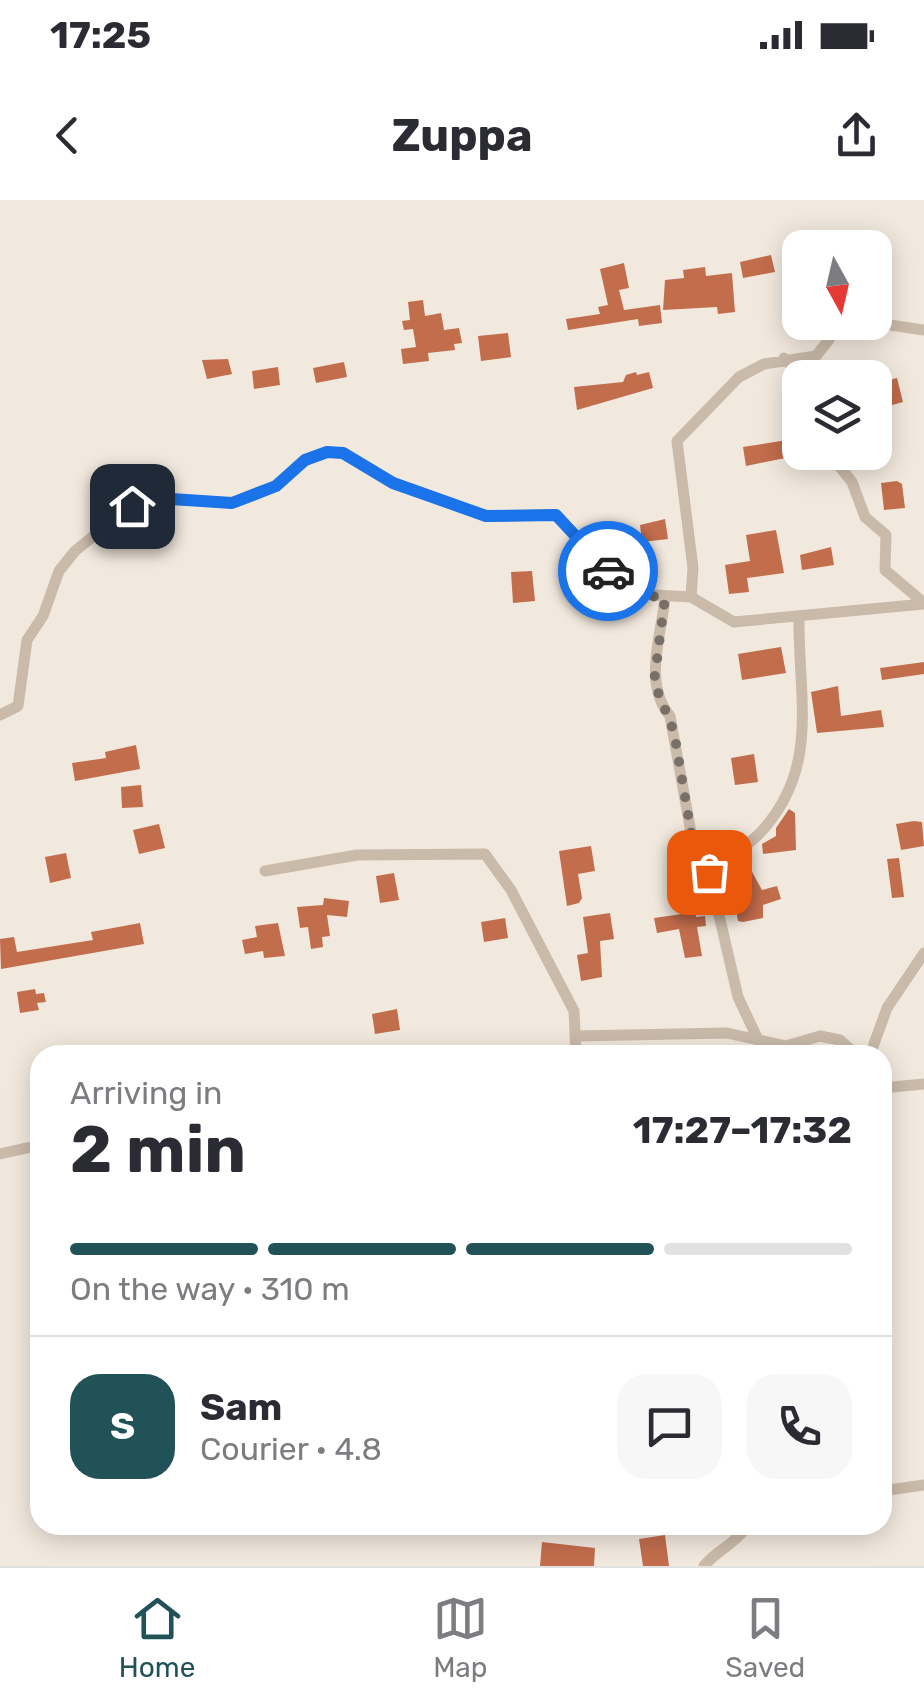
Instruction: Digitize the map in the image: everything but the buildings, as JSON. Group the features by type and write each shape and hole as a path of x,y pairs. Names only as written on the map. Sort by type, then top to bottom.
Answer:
{"street":[{"path":"892,325 924,330"},
{"path":"692,597 693,568 677,441 739,377 784,358 816,356 829,340"},
{"path":"0,716 18,706 27,640 43,616 59,571 74,551 132,506 156,498 232,503 276,486 305,460 327,452 343,453 393,483 486,516 556,515 620,582 637,594 692,597 734,622 924,603"},
{"path":"842,470 852,482 865,517 886,535 884,570 924,603"},
{"path":"665,598 654,682 674,732 692,838 709,872 738,996 760,1044"},
{"path":"709,872 758,834 799,772 803,743 799,618"},
{"path":"265,871 357,856 484,854 512,890 566,995 574,1012 575,1045"},
{"path":"874,1045 888,1008 924,953"},
{"path":"575,1036 727,1034 773,1045"},
{"path":"789,1045 820,1036 846,1045"},
{"path":"892,1087 924,1084"},
{"path":"0,1154 30,1147"},
{"path":"892,1489 924,1484"},
{"path":"704,1566 742,1535"}],"way so far":[{"path":"608,571 637,594 665,598 654,682 674,732 674,752 692,838 709,872"}],"route":[{"path":"132,506 156,498 232,503 276,486 305,460 327,452 343,453 427,498 486,516 532,512 556,515 576,532 608,571"}]}
